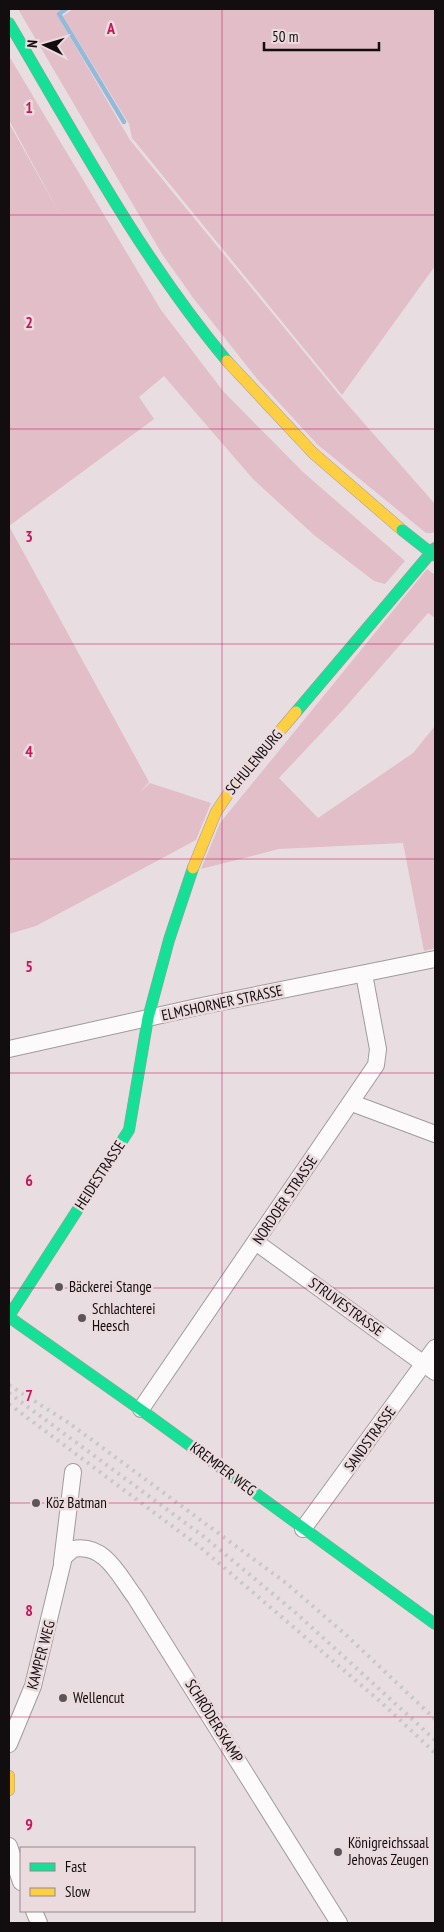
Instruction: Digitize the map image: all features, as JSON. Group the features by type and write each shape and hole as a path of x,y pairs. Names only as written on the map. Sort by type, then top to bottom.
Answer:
{"street":[{"path":"9,22 130,225 183,305 242,379 303,444 335,474 435,556"},
{"name":"SCHULENBURG","path":"148,1018 190,875 216,812 234,785 435,548"},
{"name":"ELMSHORNER STRASSE","path":"9,1049 148,1018 435,959"},
{"name":"NORDOER STRASSE","path":"141,1409 352,1103 378,1058 364,974"},
{"name":"HEIDESTRASSE","path":"9,1316 129,1130 148,1018"},
{"path":"352,1103 435,1134"},
{"name":"STRUVESTRASSE","path":"256,1242 430,1368"},
{"name":"KREMPER WEG","path":"9,1316 141,1409 435,1624"},
{"name":"SANDSTRASSE","path":"303,1529 430,1368 435,1348"},
{"name":"KAMPER WEG","path":"9,1744 33,1686 43,1653 65,1557 74,1472"},
{"name":"SCHRÖDERSKAMP","path":"65,1557 77,1548 94,1550 102,1554 113,1567 200,1699 338,1923"},
{"path":"9,1776 9,1790"},
{"path":"9,1846 20,1879"}],"shaded area":[{"path":"18,9 64,9 57,15 130,140 341,397 435,504 435,528 433,533 426,533 318,445 258,380 194,299 162,254"},
{"path":"73,9 435,9 435,266 342,395 132,138 129,124 63,16"},
{"path":"9,56 161,310 223,391 303,472 405,561 385,584 374,581 314,535 253,479 164,376 139,397 154,419 9,526 9,123 62,218 9,120"},
{"path":"9,526 149,782 140,792 150,783 211,803 196,840 36,926 9,934"},
{"path":"427,569 435,575 435,618 428,613 342,711 279,778 318,818 413,753 435,726 435,948 424,951 403,843 279,849 201,869 220,823"}],"waterway":[{"path":"66,9 59,14 124,122"}],"railway":[{"path":"9,1385 69,1423 286,1583 345,1634 435,1719"},
{"path":"9,1393 203,1536 296,1613 435,1740"},
{"path":"9,1404 200,1547 382,1703 435,1753"}],"traffic: fast":[{"path":"9,23 111,197 138,239 166,281 227,361"},
{"path":"402,530 435,556"},
{"path":"296,712 435,548"},
{"path":"9,1316 129,1130 148,1018 169,940 193,868"},
{"path":"9,1317 148,1415 435,1624"}],"traffic: slow":[{"path":"227,361 313,453 402,530"},
{"path":"193,868 216,812 234,785 296,712"},
{"path":"9,1776 9,1790"}],"place":[{"name":"Bäckerei Stange","path":"59,1287"},
{"name":"Schlachterei Heesch","path":"82,1318"},
{"name":"Köz Batman","path":"36,1503"},
{"name":"Wellencut","path":"63,1698"},
{"name":"Königreichssaal Jehovas Zeugen","path":"338,1852"}]}
